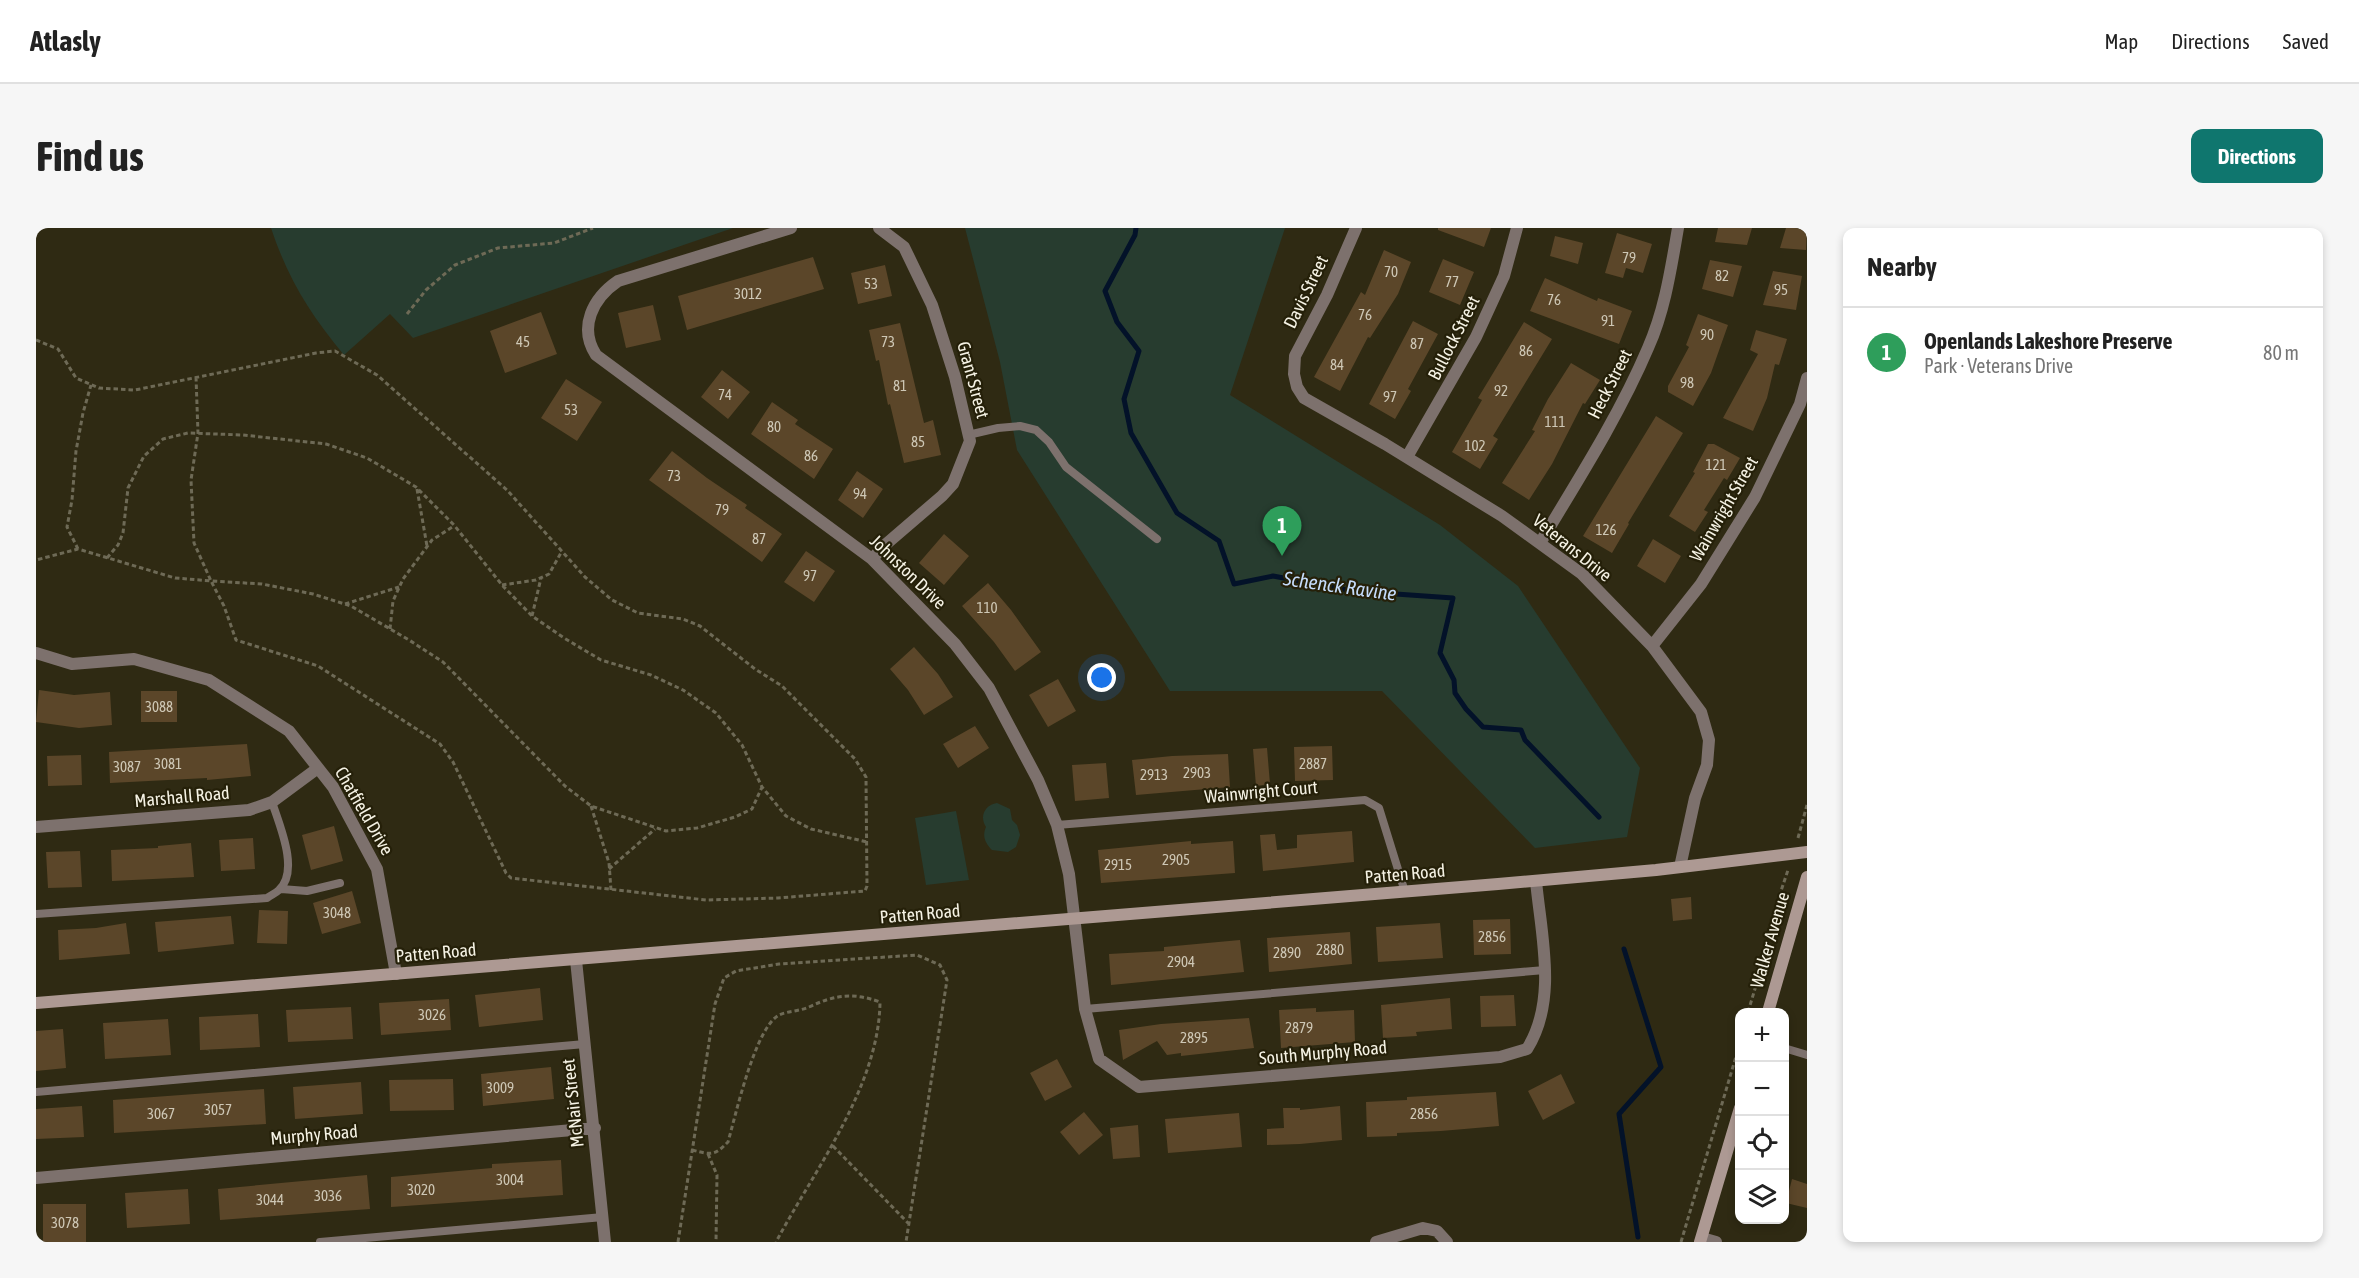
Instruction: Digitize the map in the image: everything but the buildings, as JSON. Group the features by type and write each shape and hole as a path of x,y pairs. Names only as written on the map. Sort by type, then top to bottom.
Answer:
{"street":[{"name":"Johnston Drive","path":"791,228 618,281 597,299 591,311 587,331 590,346 596,354 872,559 955,644 989,688 1038,780 1057,825 1069,874 1074,920"},
{"name":"Grant Street","path":"872,559 953,484 970,441 955,377 932,304 904,247 879,228"},
{"name":"Davis Street","path":"1294,374 1295,356 1327,296 1356,228"},
{"name":"Bullock Street","path":"1407,458 1476,337 1504,276 1517,228"},
{"name":"Heck Street","path":"1540,543 1597,448 1649,347 1667,288 1678,228"},
{"name":"Veterans Drive","path":"1294,374 1297,387 1304,398 1503,516 1582,574 1652,646 1701,712 1709,740 1707,765 1695,798 1680,867"},
{"name":"Wainwright Street","path":"1652,646 1701,584 1755,497 1800,404 1807,378"},
{"name":"Chatfield Drive","path":"36,653 72,664 134,658 209,680 289,731 333,787 377,869 396,974"},
{"name":"Marshall Road","path":"36,827 249,810 272,802 318,768"},
{"name":"Patten Road","path":"36,1003 1405,892 1680,867 1807,852"},
{"name":"Walker Avenue","path":"1768,1008 1807,877"},
{"name":"South Murphy Road","path":"1074,920 1085,1009 1099,1059 1138,1087 1500,1057 1527,1049 1538,1032 1544,1006 1545,970 1536,880"},
{"name":"McNair Street","path":"576,960 605,1242"},
{"path":"1716,1242 1701,1240 1738,1116"},
{"name":"Murphy Road","path":"36,1178 595,1128"},
{"path":"1376,1242 1423,1228 1437,1231 1447,1242"}],"lane":[{"path":"968,435 1020,426 1036,430 1049,442 1066,467 1157,538"},
{"name":"Wainwright Court","path":"1057,825 1365,800 1379,808 1405,892"},
{"path":"36,914 267,898 281,889 288,872 287,852 272,802"},
{"path":"281,889 307,891 340,883"},
{"path":"1085,1009 1545,970"},
{"path":"36,1092 585,1044"},
{"path":"1789,1049 1807,1055"},
{"path":"320,1242 603,1217"}],"path":[{"path":"406,314 426,290 455,265 498,248 554,243 593,228"},
{"path":"36,340 58,349 76,378 99,388 135,390 196,377 316,353 335,351 377,375 507,490 585,577 612,600 638,613 683,619 700,626 755,669 782,686 855,759 866,777 867,886 865,891 778,898 706,900 511,879 506,873 453,762 440,744 318,666 236,640 224,606 195,543 191,480 198,433 196,377"},
{"path":"78,549 67,527 83,412 92,385"},
{"path":"106,558 118,545 123,533 128,488 144,456 163,439 188,433 243,435 326,444 367,458 416,487 454,525 502,585 531,616 601,660 651,675 683,690 716,713 742,745 762,787 786,816 811,829 867,842"},
{"path":"416,487 427,546"},
{"path":"390,629 393,601 399,587 432,540 454,525"},
{"path":"36,560 78,549 175,578 262,584 313,594 344,604 443,662 565,786 591,806 656,828 666,831 697,828 735,817 752,808 762,787"},
{"path":"502,585 541,578 549,574 562,551"},
{"path":"531,616 541,578"},
{"path":"344,604 399,587"},
{"path":"1798,835 1807,805"},
{"path":"591,806 609,869 611,890"},
{"path":"609,869 656,828"},
{"path":"1750,1008 1779,909 1780,894"},
{"path":"678,1242 715,1004 723,978 736,971 779,964 917,955 940,965 947,980 906,1242"},
{"path":"693,1150 708,1154 717,1153 728,1142 761,1033 778,1016 800,1012 832,996 866,996 880,1002 880,1026 868,1068 832,1145 776,1242"},
{"path":"1681,1242 1735,1060"},
{"path":"832,1145 909,1224"},
{"path":"708,1154 717,1175 716,1242"}],"green space":[{"path":"271,228 733,228 413,338 390,314 344,355 301,295 285,264"},
{"path":"965,228 1285,228 1230,395 1440,525 1518,586 1640,768 1627,837 1535,848 1382,691 1170,691 1017,450 1000,362"},
{"path":"997,803 1010,809 1012,820 1017,825 1020,835 1016,847 1008,852 992,850 985,839 984,812 989,806"},
{"path":"956,811 969,880 926,885 915,818"}],"waterway":[{"name":"Schenck Ravine","path":"1136,228 1135,235 1105,291 1117,322 1139,351 1124,399 1131,433 1177,513 1219,541 1234,584 1273,576 1353,591 1453,598 1440,653 1454,680 1455,693 1483,727 1521,730 1525,740 1599,817"},
{"name":"Schenck Ravine","path":"1624,949 1661,1067 1619,1114 1638,1237"}],"place":[{"name":"Openlands Lakeshore Preserve","path":"1282,556"}]}
